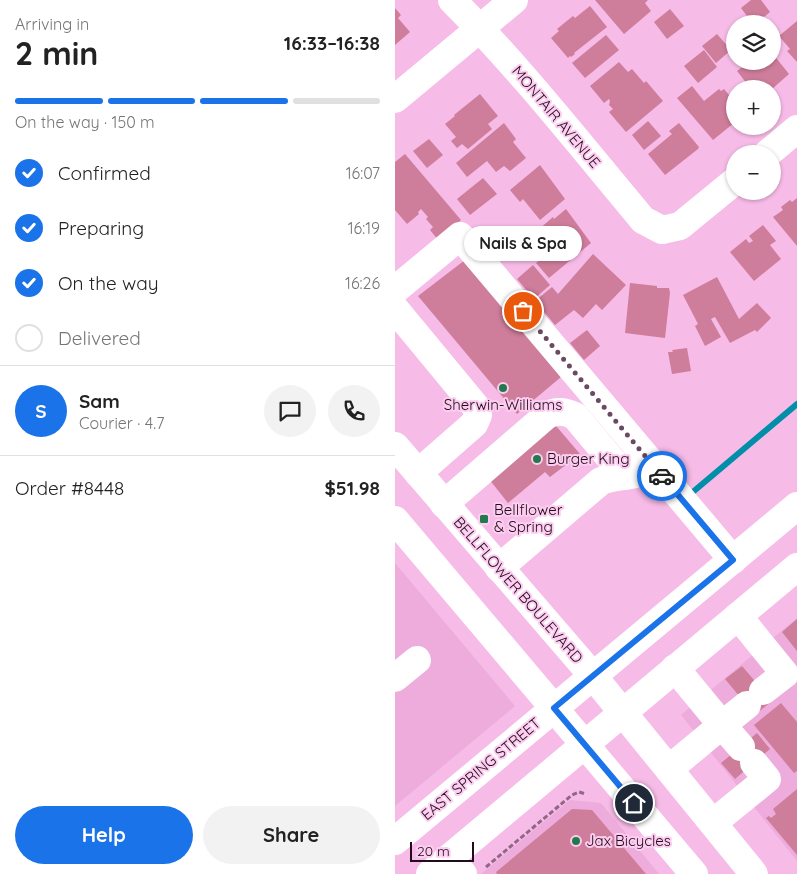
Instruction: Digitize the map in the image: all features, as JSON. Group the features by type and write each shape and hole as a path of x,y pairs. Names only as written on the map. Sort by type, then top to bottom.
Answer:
{"main road":[{"name":"MONTAIR AVENUE","path":"452,0 481,28 643,220 662,230 681,226 726,188"},
{"path":"395,99 514,0"},
{"path":"778,145 797,129"},
{"path":"395,290 460,236 733,560"},
{"path":"395,309 475,407 478,415 475,424 418,473"},
{"path":"444,504 547,415 555,411 567,412 575,416 627,476 641,486 680,497"},
{"name":"BELLFLOWER BOULEVARD","path":"395,446 593,676 754,874"},
{"path":"499,568 601,480 613,476 627,476 642,472 663,477"},
{"name":"EAST SPRING STREET","path":"395,841 797,506"},
{"path":"398,528 585,744 694,874"},
{"path":"457,868 585,744 797,567"},
{"path":"669,769 785,674 738,616"},
{"path":"395,678 417,660"},
{"path":"675,668 767,779 713,823"}],"path":[{"path":"457,868 572,795 579,792 586,794"}],"shaded area":[{"path":"395,563 515,706 395,806"},
{"path":"797,618 797,861 681,715"},
{"name":"Jax Bicycles","path":"570,800 601,803 659,874 481,874"}],"building":[{"path":"595,0 648,0 645,3 651,11 624,34"},
{"path":"751,0 761,0 770,12 766,15 746,15 741,8"},
{"path":"590,6 607,27 568,58 551,38 559,31 557,29 573,16 575,18"},
{"path":"395,8 401,15 398,18 410,32 395,45"},
{"path":"670,9 684,26 667,39 654,22"},
{"path":"797,21 797,62 787,51 790,49 781,38 781,34"},
{"path":"717,34 726,44 726,54 716,63 702,46"},
{"path":"606,35 619,50 585,78 572,63"},
{"path":"704,50 717,67 698,83 684,66"},
{"path":"619,62 628,72 632,69 644,83 646,81 663,101 626,132 609,112 613,109 609,105 609,99 604,103 590,86"},
{"path":"781,64 789,74 781,81 744,80 737,71 781,70"},
{"path":"692,86 704,101 719,89 721,91 724,89 726,91 726,129 713,140 677,98"},
{"path":"480,94 498,116 488,124 492,129 468,149 462,144 457,148 451,141 456,137 445,124"},
{"path":"648,121 661,136 644,150 632,135"},
{"path":"504,123 516,139 513,142 526,158 510,171 504,166 496,172 487,161 467,177 456,163"},
{"path":"679,123 699,147 665,175 648,154 672,134 669,131"},
{"path":"429,139 443,155 427,168 413,151"},
{"path":"405,154 461,220 445,233 439,241 430,230 433,227 421,209 418,212 419,214 407,224 395,210 395,162"},
{"path":"540,165 565,199 540,220 523,199 520,202 510,190"},
{"path":"483,178 497,194 470,215 457,199"},
{"path":"797,198 797,246 773,217 783,210 781,207 790,200 792,202"},
{"path":"566,209 591,243 549,278 536,263 548,253 537,240 535,242 530,237 553,217 554,219"},
{"path":"763,225 776,241 770,245 781,259 754,281 730,252 746,239 749,243 753,241 749,236"},
{"path":"503,230 517,246 501,260 487,244"},
{"path":"593,254 626,285 602,310 596,304 583,318 574,310 555,325 535,301 552,287 558,294"},
{"path":"465,260 561,377 517,414 418,296"},
{"path":"533,265 550,285 534,299 517,279"},
{"path":"717,277 739,319 757,303 771,318 757,332 755,330 730,343 715,317 711,319 721,337 705,346 695,326 698,324 683,295"},
{"path":"630,283 657,286 657,288 669,288 665,338 625,333"},
{"path":"587,330 600,346 584,360 570,343"},
{"path":"687,348 691,371 672,374 668,352"},
{"path":"551,420 580,454 550,477 545,472 508,503 485,474"},
{"path":"797,619 797,651 782,632"},
{"path":"742,666 772,701 755,715 725,679"},
{"path":"781,703 797,722 797,771 794,773 754,725"},
{"path":"757,733 770,749 735,779 721,763"},
{"path":"797,789 797,855 766,818 769,816 771,818 776,814 773,809"},
{"name":"Jax Bicycles","path":"572,809 592,810 646,874 497,874 496,872"}],"waterway":[{"path":"694,491 797,404"}],"way so far":[{"path":"523,311 662,476"}],"place":[{"name":"Nails & Spa","path":"523,311"},
{"name":"Sherwin-Williams","path":"503,388"},
{"name":"Burger King","path":"537,459"},
{"name":"Bellflower & Spring","path":"484,519"},
{"name":"Jax Bicycles","path":"576,841"}],"route":[{"path":"634,803 554,708 733,560 662,476"}]}
